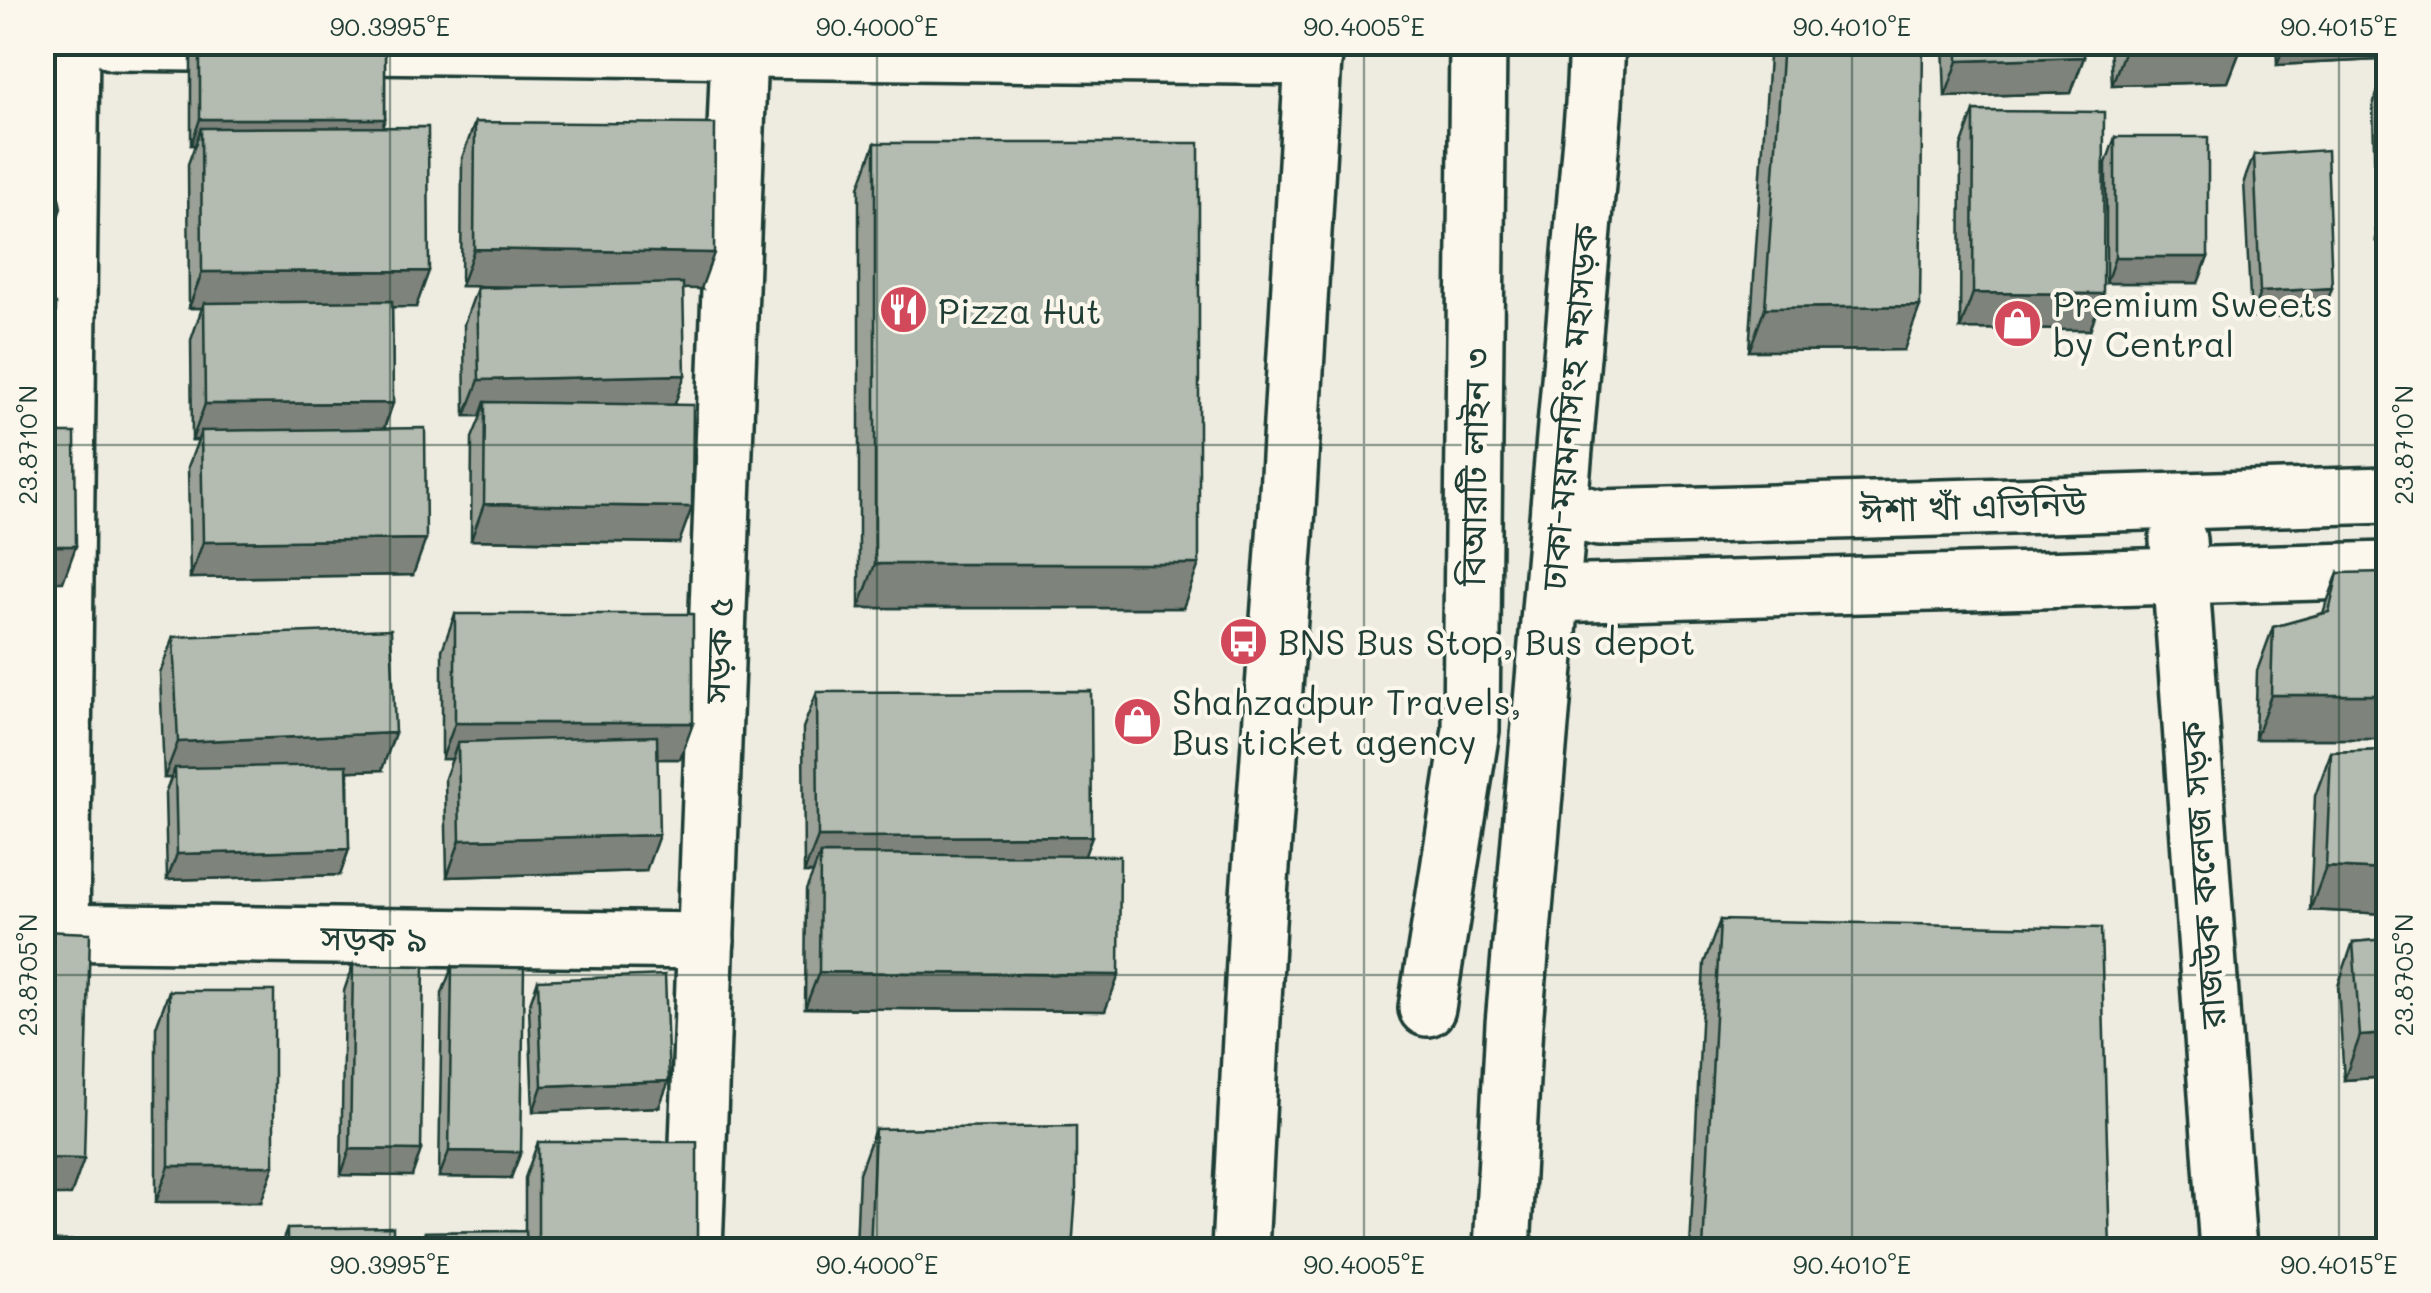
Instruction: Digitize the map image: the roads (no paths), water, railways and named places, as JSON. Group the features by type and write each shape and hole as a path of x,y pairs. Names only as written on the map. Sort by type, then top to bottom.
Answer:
{"main road":[{"path":"52,932 71,42"},
{"path":"115,42 739,50 1314,50 1257,923 1240,1250"},
{"name":"বিআরটি লাইন ৩","path":"1427,1008 1471,730 1478,42"},
{"name":"ঢাকা-ময়মনসিংহ মহাসড়ক","path":"1502,1250 1512,1054 1597,42"},
{"name":"সড়ক ৫","path":"694,1250 739,50"},
{"name":"ঈশা খাঁ এভিনিউ","path":"1559,508 1599,518 2388,495"},
{"name":"রাজউক কলেজ সড়ক","path":"2175,500 2228,1250"},
{"path":"1552,594 2388,570"},
{"path":"1471,730 1512,1054"},
{"name":"সড়ক ৯","path":"52,932 706,941"}],"place":[{"name":"Pizza Hut","path":"903,310"},
{"name":"Premium Sweets by Central","path":"2018,323"},
{"name":"BNS Bus Stop, Bus depot","path":"1243,641"},
{"name":"Shahzadpur Travels, Bus ticket agency","path":"1137,721"}]}
